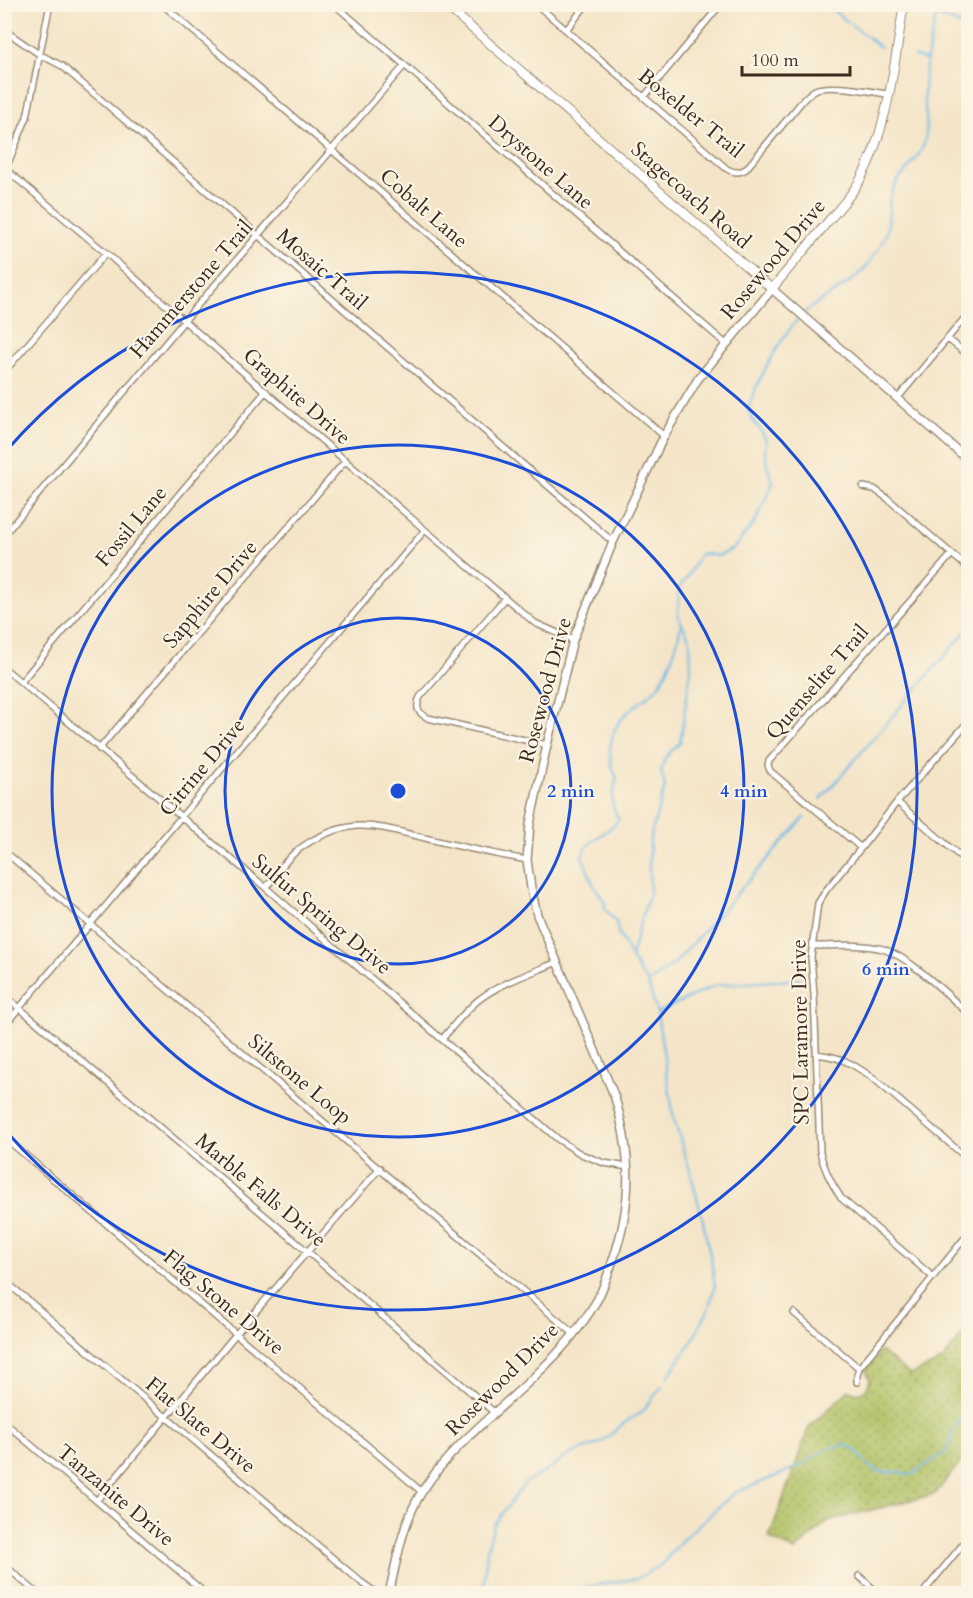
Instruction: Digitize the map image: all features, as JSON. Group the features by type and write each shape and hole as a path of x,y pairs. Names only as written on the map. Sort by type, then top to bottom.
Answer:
{"main road":[{"name":"Rosewood Drive","path":"772,288 846,200 859,182 876,146 904,4"},
{"name":"Stagecoach Road","path":"449,6 772,288"}],"street":[{"path":"5,170 27,117 50,4"},
{"name":"Cobalt Lane","path":"162,4 664,436"},
{"name":"Drystone Lane","path":"334,4 726,344"},
{"name":"Boxelder Trail","path":"536,4 734,173 747,169 804,99 815,90 825,87 888,94"},
{"path":"566,30 587,4"},
{"path":"644,98 721,4"},
{"name":"Mosaic Trail","path":"4,30 39,54 62,66 613,542"},
{"name":"Hammerstone Trail","path":"4,535 184,321 404,66"},
{"name":"Graphite Drive","path":"5,170 106,253 535,623 573,640"},
{"path":"4,372 106,253"},
{"name":"Stagecoach Road","path":"772,288 969,460"},
{"name":"Rosewood Drive","path":"389,1593 407,1523 422,1492 443,1463 553,1358 573,1334 597,1301 617,1248 627,1204 628,1167 621,1118 614,1095 537,915 528,860 530,824 573,640 613,542 664,436 698,379 772,288"},
{"path":"897,399 969,314"},
{"path":"948,339 969,355"},
{"name":"Fossil Lane","path":"21,682 266,391"},
{"name":"Sapphire Drive","path":"99,749 346,460"},
{"path":"863,487 874,489 887,498 969,568"},
{"name":"Citrine Drive","path":"4,1026 425,530"},
{"name":"Quenselite Trail","path":"861,848 770,771 769,761 952,554"},
{"path":"505,598 420,697 417,709 428,718 547,745"},
{"name":"Sulfur Spring Drive","path":"4,668 443,1038 559,1140 580,1154 604,1163 628,1167"},
{"name":"SPC Laramore Drive","path":"933,1277 841,1198 824,1168 820,1152 811,957 818,903 826,889 897,802 969,722"},
{"path":"897,802 969,863"},
{"path":"266,888 291,856 302,847 320,836 339,829 358,826 380,827 486,853 528,860"},
{"name":"Siltstone Loop","path":"4,851 573,1334"},
{"path":"813,946 866,946 883,949 909,962 969,1013"},
{"path":"443,1038 467,1010 482,997 557,962"},
{"name":"Marble Falls Drive","path":"4,994 495,1413"},
{"path":"816,1054 845,1059 858,1067 969,1159"},
{"name":"Flag Stone Drive","path":"4,1137 422,1492"},
{"path":"97,1500 236,1334 380,1168"},
{"path":"857,1382 859,1368 969,1234"},
{"name":"Flat Slate Drive","path":"4,1280 361,1582 378,1593"},
{"path":"794,1313 859,1368"},
{"name":"Tanzanite Drive","path":"4,1422 206,1593"},
{"path":"922,1593 969,1539"},
{"path":"4,1565 38,1593"},
{"path":"859,1576 879,1593"}],"green space":[{"path":"968,1328 968,1453 935,1494 828,1521 795,1551 769,1538 809,1427 849,1390 859,1393 867,1389 870,1380 866,1370 880,1351 911,1375 943,1360"}],"waterway":[{"path":"829,4 831,9 880,47"},
{"path":"667,1378 692,1341 707,1313 715,1287 702,1217 674,1119 657,1013 648,983 631,958 650,893 650,838 665,786 661,771 665,759 680,743 691,669 690,640 678,616 679,588 701,553 717,556 733,549 755,522 773,483 765,451 766,440 748,410 757,385 773,355 800,317 864,269 885,237 893,189 924,145 927,125 924,94 925,71 939,4"},
{"path":"938,16 968,28"},
{"path":"914,56 926,60"},
{"path":"631,957 618,932 616,922 605,909 604,901 593,884 582,856 589,844 610,829 619,819 612,803 617,778 610,753 613,736 626,714 654,691 661,682 673,655 681,625"},
{"path":"821,799 968,629"},
{"path":"648,983 677,961 805,817"},
{"path":"657,1013 716,985 803,979"},
{"path":"483,1594 487,1550 494,1524 526,1482 569,1455 602,1442 624,1423 641,1413 662,1386"},
{"path":"554,1594 636,1579 661,1565 684,1538 734,1493 802,1465 833,1447 847,1445 859,1453 867,1465 880,1472 914,1474 946,1452 957,1421 968,1416"}]}
